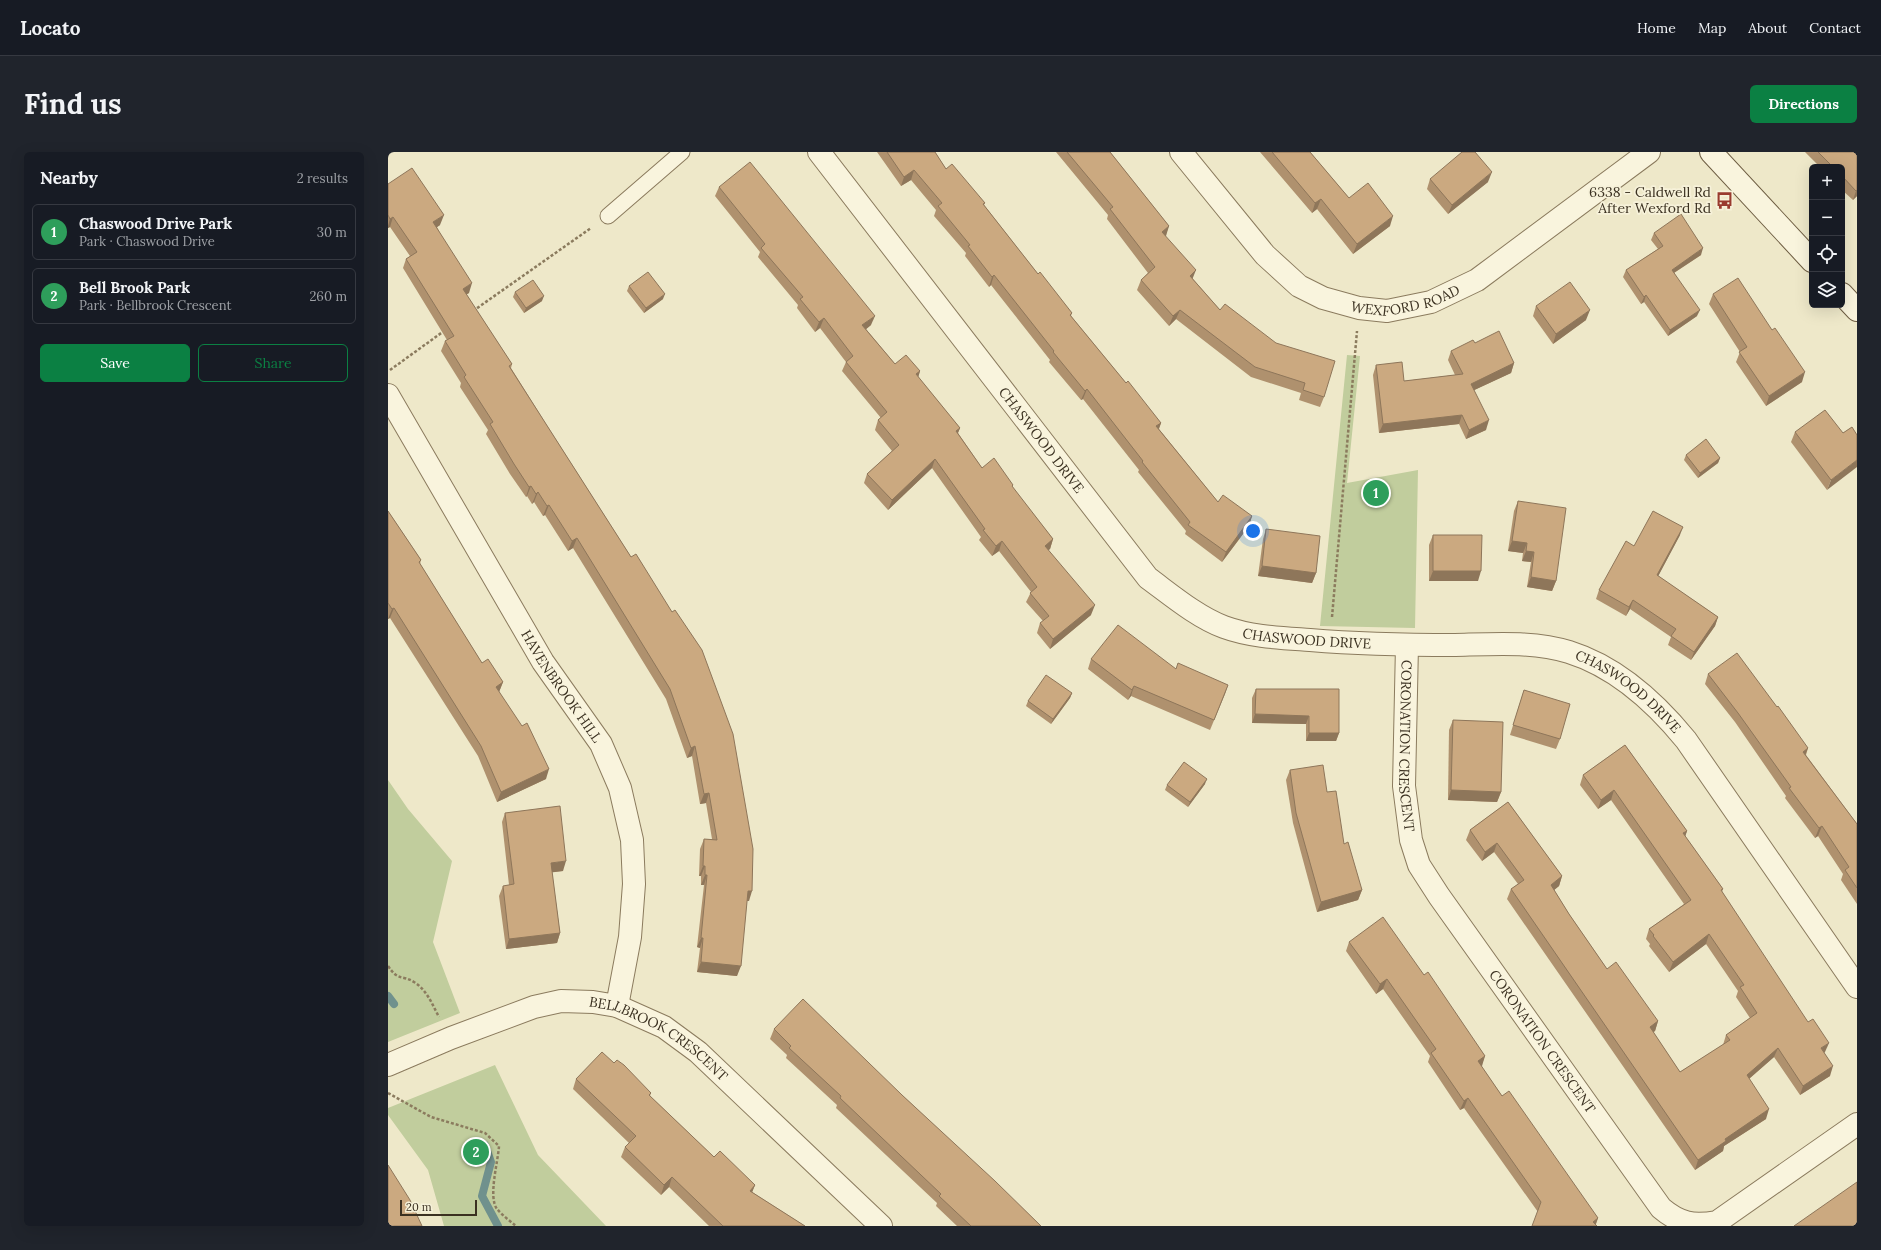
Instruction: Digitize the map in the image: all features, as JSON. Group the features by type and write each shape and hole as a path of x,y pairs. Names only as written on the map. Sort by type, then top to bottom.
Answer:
{"street":[{"name":"CHASWOOD DRIVE","path":"819,152 1148,578 1185,606 1223,627 1267,637 1329,642 1407,645 1535,644 1570,652 1601,665 1636,687 1668,717 1686,740 1857,986"},
{"name":"WEXFORD ROAD","path":"1181,152 1265,255 1299,286 1323,298 1359,308 1387,311 1431,302 1477,280 1649,152"},
{"path":"1712,152 1809,258"},
{"path":"1845,297 1857,310"},
{"name":"HAVENBROOK HILL","path":"388,395 543,662 601,744 620,788 632,840 634,884 630,937 616,1006"},
{"name":"CORONATION CRESCENT","path":"1407,645 1404,786 1411,840 1419,864 1439,896 1661,1208 1674,1218 1688,1224 1698,1226 1717,1222 1857,1124"},
{"name":"BELLBROOK CRESCENT","path":"388,1065 451,1038 534,1007 561,1001 593,1002 616,1006 664,1027 698,1052 881,1226"}],"lane":[{"path":"608,216 682,152"}],"path":[{"path":"472,312 608,216"},
{"path":"1329,642 1339,548 1359,308"},
{"path":"388,371 446,330"},
{"path":"388,966 395,976 413,981 425,991 451,1038"},
{"path":"388,1093 431,1117 484,1133 499,1146 498,1165 492,1186 496,1208 516,1226"}],"green space":[{"path":"1347,355 1360,356 1347,483 1418,470 1415,628 1320,626"},
{"path":"388,780 408,809 452,861 433,942 460,1013 388,1042"},
{"path":"495,1065 538,1155 606,1226 444,1226 428,1170 388,1115 388,1108"}],"building":[{"path":"887,152 935,152 946,169 952,164 985,203 983,204 1038,274 1040,272 1072,313 1070,315 1126,383 1128,381 1161,423 1156,426 1218,502 1223,495 1252,516 1226,552 1188,525 1190,522 1142,462 1143,461 1087,389 1085,391 994,275 992,277 968,246 970,245 938,206 942,203 914,170 904,177"},
{"path":"1067,152 1110,152 1169,226 1162,232 1196,270 1190,276 1220,310 1225,304 1276,343 1335,361 1324,397 1303,390 1305,383 1255,367 1180,310 1173,316 1141,280 1155,267 1110,209 1113,207"},
{"path":"1272,152 1310,152 1349,198 1368,183 1393,216 1357,244 1321,199 1315,203"},
{"path":"1462,152 1475,152 1492,172 1452,205 1430,179"},
{"path":"1818,152 1857,152 1856,191 1845,179 1845,164 1830,164"},
{"path":"750,162 875,316 862,325 895,364 906,355 920,371 916,374 960,428 956,431 982,468 994,458 1013,485 1012,486 1053,539 1045,546 1095,605 1053,639 1040,623 1049,616 1030,593 1037,587 1002,541 996,546 983,530 985,529 935,459 892,500 867,474 899,445 878,420 887,412 846,362 853,356 824,318 819,322 800,299 803,297 761,248 765,244 719,187"},
{"path":"412,168 444,215 433,222 472,283 463,289 512,364 509,366 631,557 636,554 672,612 675,610 702,650 733,734 753,849 752,891 748,891 741,966 701,962 703,938 701,938 707,875 705,875 705,866 703,866 704,839 717,840 709,793 704,794 695,746 691,748 670,689 577,538 572,541 549,505 547,506 538,492 536,494 531,486 529,487 490,424 493,422 464,377 466,375 445,341 454,336 406,259 417,252 393,217 390,219 388,215 388,184"},
{"path":"1681,214 1703,248 1672,270 1700,310 1670,330 1646,295 1644,297 1626,270 1663,246 1654,233"},
{"path":"648,272 665,294 646,308 629,286"},
{"path":"1738,278 1772,330 1775,328 1805,372 1769,396 1739,352 1747,347 1713,294"},
{"path":"533,280 544,296 526,308 515,292"},
{"path":"1570,282 1590,310 1556,334 1536,306"},
{"path":"1499,331 1514,363 1471,384 1489,420 1469,430 1462,415 1383,424 1376,365 1402,362 1404,381 1463,374 1451,351 1473,340 1475,343"},
{"path":"1825,410 1843,433 1852,427 1857,435 1857,460 1831,480 1795,432"},
{"path":"1706,439 1720,458 1700,473 1686,455"},
{"path":"1518,501 1566,508 1556,581 1531,577 1534,552 1526,551 1527,543 1512,541"},
{"path":"388,511 421,560 419,562 482,663 488,659 503,682 496,687 522,726 527,723 549,769 501,792 481,746 394,608 392,609 388,603"},
{"path":"1653,511 1683,527 1657,575 1718,617 1694,652 1671,636 1676,629 1633,600 1629,607 1599,590 1626,541 1634,546"},
{"path":"1266,529 1320,536 1316,573 1262,566"},
{"path":"1433,535 1482,535 1481,571 1433,571"},
{"path":"1118,625 1176,669 1178,663 1228,685 1214,720 1134,686 1132,690 1091,659"},
{"path":"1737,653 1808,748 1803,752 1857,824 1857,888 1845,870 1849,867 1822,826 1819,828 1789,788 1791,787 1708,674"},
{"path":"1046,675 1072,693 1053,719 1028,701"},
{"path":"1256,689 1339,689 1339,733 1309,733 1309,716 1255,714"},
{"path":"1524,690 1570,704 1560,739 1513,725"},
{"path":"1453,720 1503,722 1501,792 1451,790"},
{"path":"1625,745 1687,831 1683,833 1723,889 1721,890 1808,1022 1813,1019 1829,1043 1821,1048 1833,1066 1803,1086 1778,1048 1747,1075 1769,1109 1725,1139 1726,1141 1698,1160 1511,889 1524,880 1497,843 1485,852 1470,830 1508,802 1562,876 1551,885 1569,914 1607,969 1616,962 1658,1021 1650,1027 1680,1072 1730,1040 1726,1035 1757,1013 1740,987 1744,985 1709,934 1673,962 1649,929 1691,900 1614,790 1601,800 1583,775"},
{"path":"1184,762 1207,779 1190,802 1167,785"},
{"path":"1323,765 1327,792 1336,791 1344,844 1348,842 1362,890 1321,902 1296,813 1290,770"},
{"path":"560,806 566,861 551,863 560,933 509,939 503,886 514,884 505,813"},
{"path":"1383,917 1424,975 1428,972 1485,1056 1478,1061 1502,1096 1509,1091 1598,1218 1593,1222 1597,1226 1532,1226 1541,1202 1468,1098 1464,1101 1431,1053 1436,1049 1387,979 1380,984 1349,942"},
{"path":"803,999 1041,1226 971,1226 939,1196 941,1194 840,1098 841,1096 789,1048 791,1046 774,1029"},
{"path":"602,1052 614,1063 617,1060 624,1065 651,1093 649,1095 714,1157 720,1151 755,1185 750,1191 805,1226 723,1226 672,1177 664,1185 625,1147 636,1136 576,1079"},
{"path":"388,1165 410,1200 422,1226 388,1226"},
{"path":"1857,1182 1857,1226 1794,1226"}],"waterway":[{"path":"388,996 394,1004"},
{"path":"485,1145 491,1162 482,1196 498,1226"}],"place":[{"name":"6338 - Caldwell Rd After Wexford Rd","path":"1724,200"},
{"name":"Chaswood Drive Park","path":"1376,493"},
{"name":"Bell Brook Park","path":"476,1152"}]}
